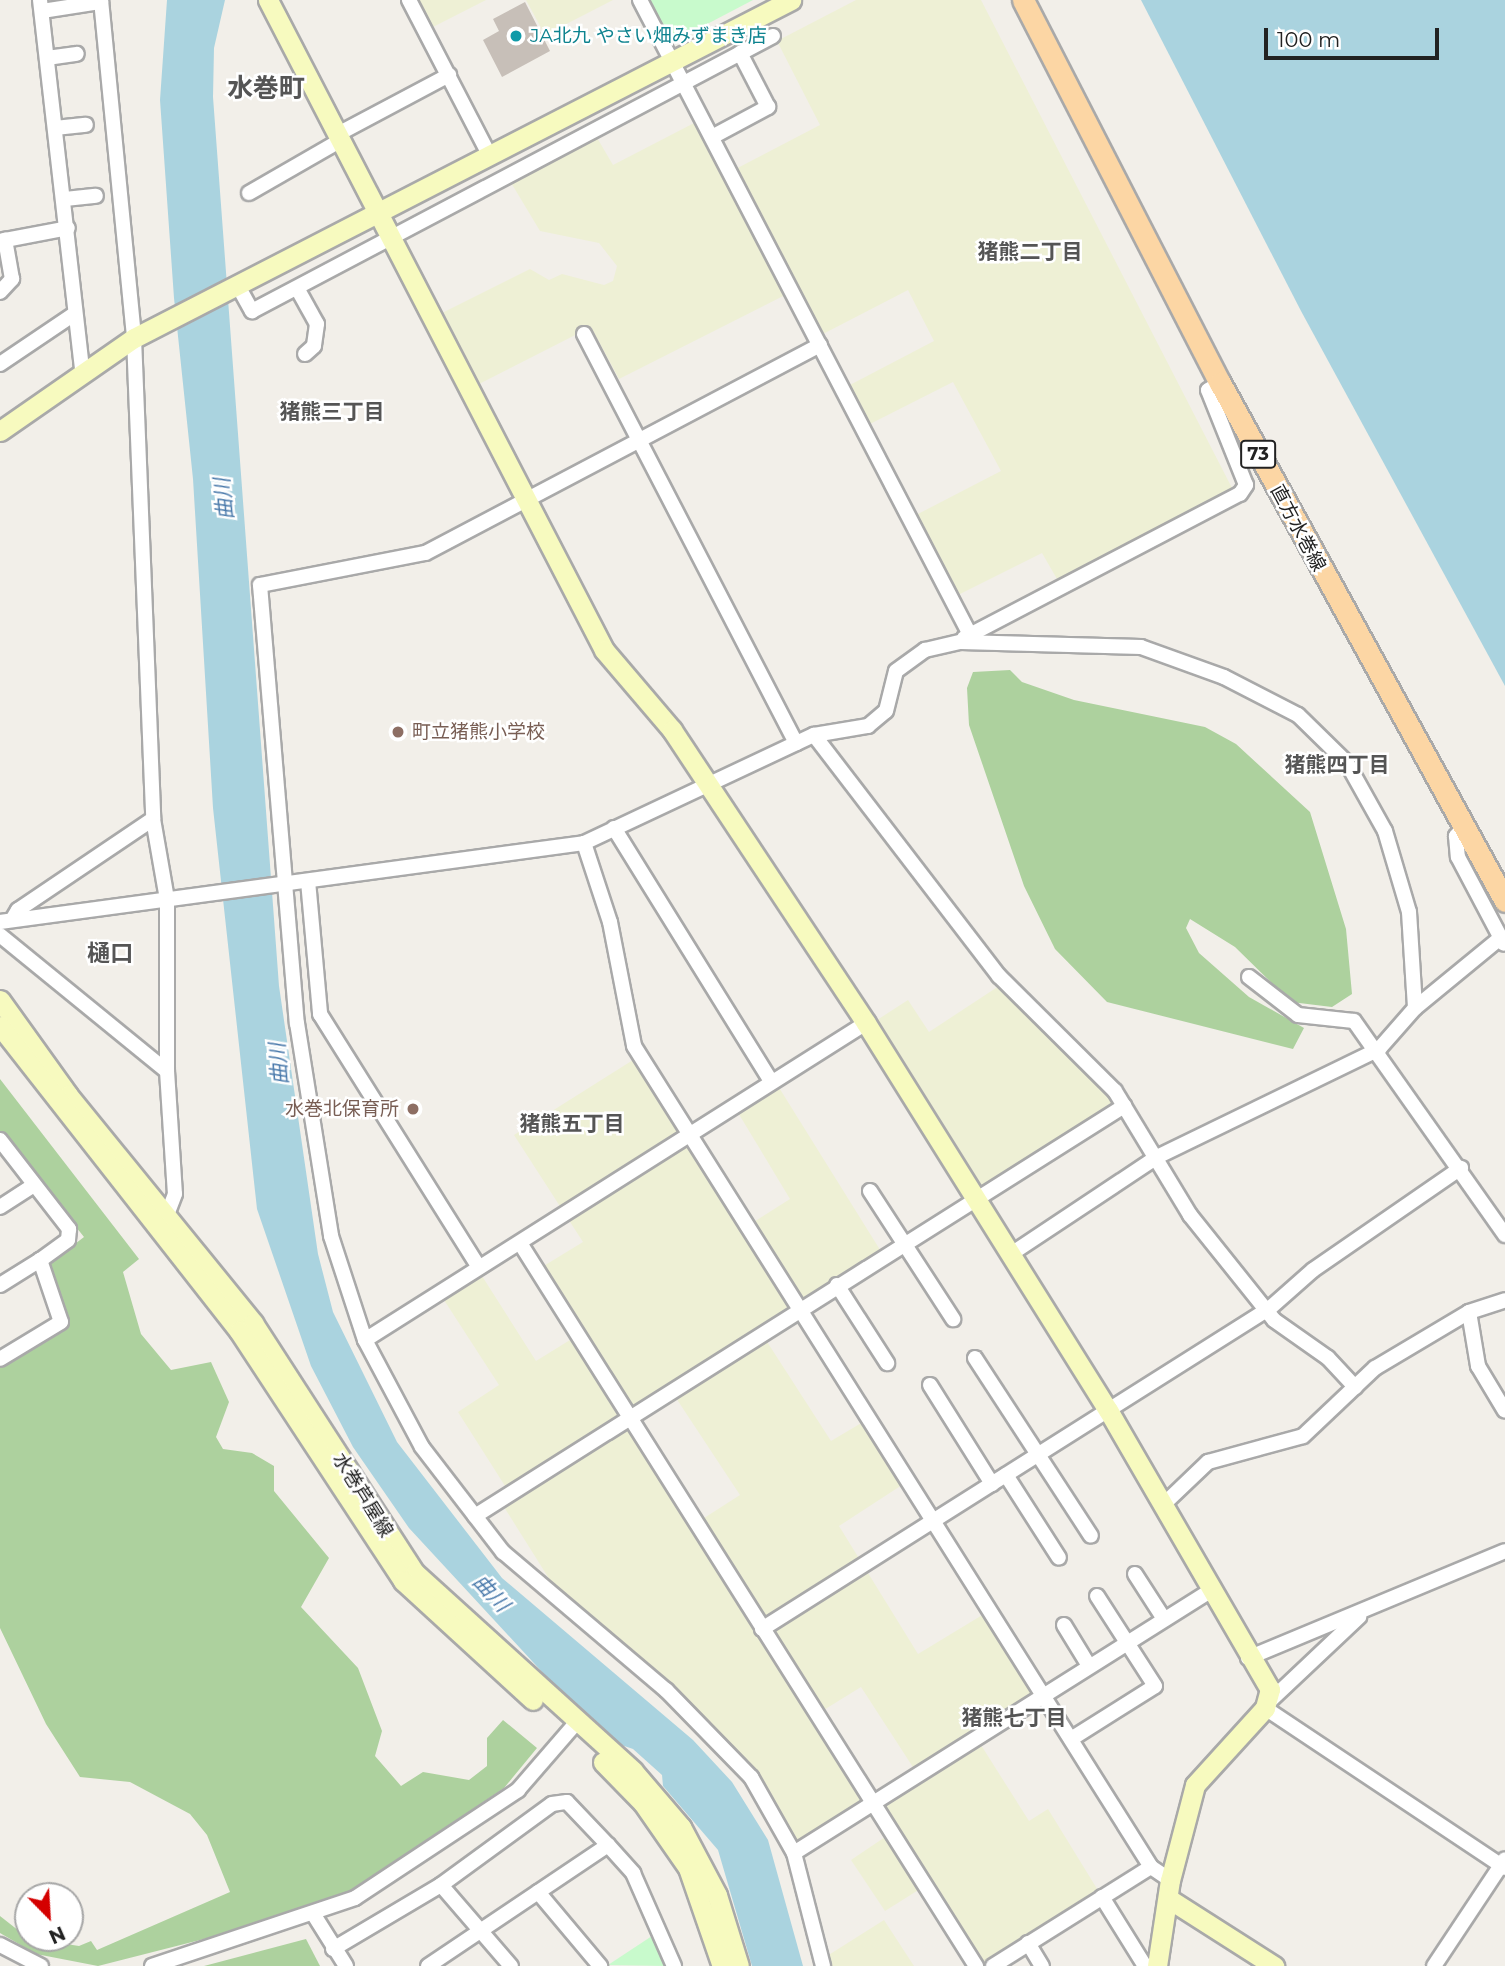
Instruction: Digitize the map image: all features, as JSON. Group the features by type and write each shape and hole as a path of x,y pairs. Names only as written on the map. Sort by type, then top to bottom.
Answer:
{"main road":[{"name":"直方水巻線","path":"1023,0 1220,383 1505,901"}],"street":[{"path":"268,0 604,650 706,781 866,1023 1164,1504 1248,1658 1268,1704 1504,1864 1434,1966"},
{"path":"409,0 490,156"},
{"path":"640,0 820,345 964,637"},
{"path":"0,431 82,371 134,338 792,0"},
{"path":"82,371 74,314 65,199 41,5 101,1 134,338 153,820 167,899 167,1071 176,1194 163,1225"},
{"path":"236,287 252,311 773,36"},
{"path":"47,58 77,54"},
{"path":"712,137 768,107 740,54"},
{"path":"249,193 339,137 449,75"},
{"path":"55,128 86,125"},
{"path":"65,199 96,196"},
{"path":"0,292 12,279 3,241 68,228"},
{"path":"297,288 317,324 314,346 305,354"},
{"path":"0,364 74,314"},
{"path":"584,334 796,743"},
{"path":"820,345 425,553 260,585 297,1023 331,1236 365,1340 422,1447 503,1552 728,1748 776,1814 794,1853 823,1966"},
{"path":"6,921 584,843 706,781 796,743 814,736 868,726 886,711 904,661 964,637 1240,494 1246,485 1208,390 1220,383"},
{"path":"964,637 1141,647 1224,677 1298,715 1347,763 1385,831 1409,912 1415,1007"},
{"path":"814,736 999,976 1081,1051 1124,1106 1190,1215 1270,1308 1274,1320 1328,1358 1355,1387"},
{"path":"6,921 18,910 153,820"},
{"path":"614,828 771,1081"},
{"path":"1011,1254 1157,1157 1379,1049 1415,1007 1502,942 1458,857 1456,836 1463,828"},
{"path":"584,843 610,922 634,1046 688,1135 1151,1867 1169,1889 1274,1966"},
{"path":"308,881 320,1013 479,1267"},
{"path":"0,935 167,1071"},
{"path":"1249,977 1298,1015 1354,1021 1379,1049 1505,1235"},
{"name":"水巻芦屋線","path":"0,1000 163,1225"},
{"path":"365,1340 866,1023"},
{"name":"水巻芦屋線","path":"0,1026 163,1225 253,1323 415,1573 622,1779 666,1835 688,1868 722,1966"},
{"path":"475,1516 837,1284 1124,1106"},
{"path":"0,1140 32,1186 69,1229 68,1240 0,1285"},
{"path":"762,1629 1270,1308 1313,1270 1461,1168"},
{"path":"0,1207 32,1186"},
{"path":"870,1191 953,1319"},
{"path":"520,1243 976,1966"},
{"path":"0,1359 61,1322 40,1260"},
{"path":"837,1284 887,1363"},
{"path":"1164,1504 1225,1454 1303,1436 1375,1368 1469,1312 1505,1300"},
{"path":"1469,1312 1478,1366 1505,1411"},
{"path":"975,1357 1091,1536"},
{"path":"930,1385 992,1484"},
{"path":"1006,1475 1059,1558"},
{"path":"1248,1658 1363,1614 1504,1555"},
{"path":"1135,1574 1164,1619"},
{"path":"794,1853 872,1801 1212,1590"},
{"path":"1071,1738 1155,1686 1097,1596"},
{"path":"1157,1966 1169,1889 1195,1785 1268,1704 1322,1656 1363,1614"},
{"path":"1063,1625 1089,1666"},
{"path":"1306,1636 1322,1656"},
{"path":"152,1966 314,1915 355,1898 518,1790 573,1728"},
{"name":"水巻芦屋線","path":"573,1728 633,1771 681,1827 717,1895 739,1966"},
{"path":"333,1949 441,1885 552,1804 567,1802 633,1873 674,1966"},
{"path":"428,1966 608,1844"},
{"path":"993,1966 1151,1867"},
{"path":"441,1885 511,1966"},
{"path":"538,1892 600,1966"},
{"path":"1102,1897 1145,1966"},
{"path":"314,1915 346,1966"},
{"path":"1028,1943 1042,1966"},
{"path":"0,1945 41,1966"}],"green space":[{"path":"414,0 486,0 429,29"},
{"path":"526,0 613,0 545,35"},
{"path":"645,0 753,0 669,44"},
{"path":"856,0 981,0 1232,488 1057,579 1042,553 956,596 916,515 1001,471 953,382 866,426 846,387 934,341 908,290 821,335 797,289 619,379 591,327 479,384 442,313 530,269 549,280 562,274 604,285 613,281 617,266 599,243 540,231 510,181 596,136 613,165 698,121 726,174 820,125 777,41"},
{"path":"1010,670 1022,682 1074,700 1205,727 1236,744 1310,812 1346,929 1352,994 1332,1007 1291,1002 1235,947 1190,919 1186,928 1199,953 1249,997 1304,1028 1293,1049 1107,1002 1055,949 1024,886 969,725 967,688 973,672"},
{"path":"999,986 1084,1062 1117,1105 981,1187 874,1022 908,1000 929,1032"},
{"path":"633,1060 741,1230 790,1199 737,1111 778,1086 882,1253 760,1331 831,1441 863,1422 902,1485 839,1526 918,1654 984,1614 1036,1695 974,1734 1029,1821 1048,1809 1099,1892 984,1966 928,1884 885,1911 851,1860 894,1831 878,1804 920,1778 861,1687 814,1716 868,1802 795,1848 749,1764 565,1604 504,1507 514,1500 458,1412 499,1385 444,1300 482,1276 536,1361 583,1332 542,1267 583,1242 514,1135","holes":["676,1398 740,1495 701,1520 639,1422"]},
{"path":"0,1079 139,1259 123,1272 141,1334 171,1370 211,1362 229,1402 216,1437 223,1449 252,1453 274,1466 274,1491 329,1558 301,1607 358,1668 382,1731 375,1756 401,1786 423,1772 469,1780 487,1766 487,1738 503,1720 537,1748 504,1788 348,1894 306,1913 98,1966 33,1952 84,1952 84,1944 91,1941 97,1950 230,1892 207,1835 190,1814 130,1782 80,1777 46,1724 0,1628 0,1368 68,1325 50,1263 84,1237 0,1131"},
{"path":"0,1916 14,1927 14,1941 0,1933"},
{"path":"884,1920 914,1966 830,1966 827,1956"},
{"path":"655,1934 667,1966 608,1965"},
{"path":"306,1939 320,1966 204,1966"}],"water":[{"name":"曲川","path":"167,0 225,0 214,48 213,97 279,986 318,1254 333,1312 397,1442 502,1578 693,1740 732,1782 768,1840 803,1966 752,1966 718,1850 663,1786 662,1775 633,1749 604,1739 409,1528 353,1447 311,1366 257,1209 213,808 193,479 174,298 160,100"},
{"path":"1141,0 1505,0 1505,686 1301,311"}],"building":[{"name":"JA北九 やさい畑みずまき店","path":"525,2 550,51 502,77 483,40 499,31 493,19"}],"place":[{"name":"JA北九 やさい畑みずまき店","path":"516,36"},
{"name":"町立猪熊小学校","path":"398,732"},
{"name":"水巻北保育所","path":"413,1109"}],"district":[{"name":"水巻町","path":"266,89"},
{"name":"猪熊二丁目","path":"1030,252"},
{"name":"猪熊三丁目","path":"332,412"},
{"name":"猪熊四丁目","path":"1337,765"},
{"name":"樋口","path":"110,953"},
{"name":"猪熊五丁目","path":"572,1124"},
{"name":"猪熊七丁目","path":"1014,1718"}]}
